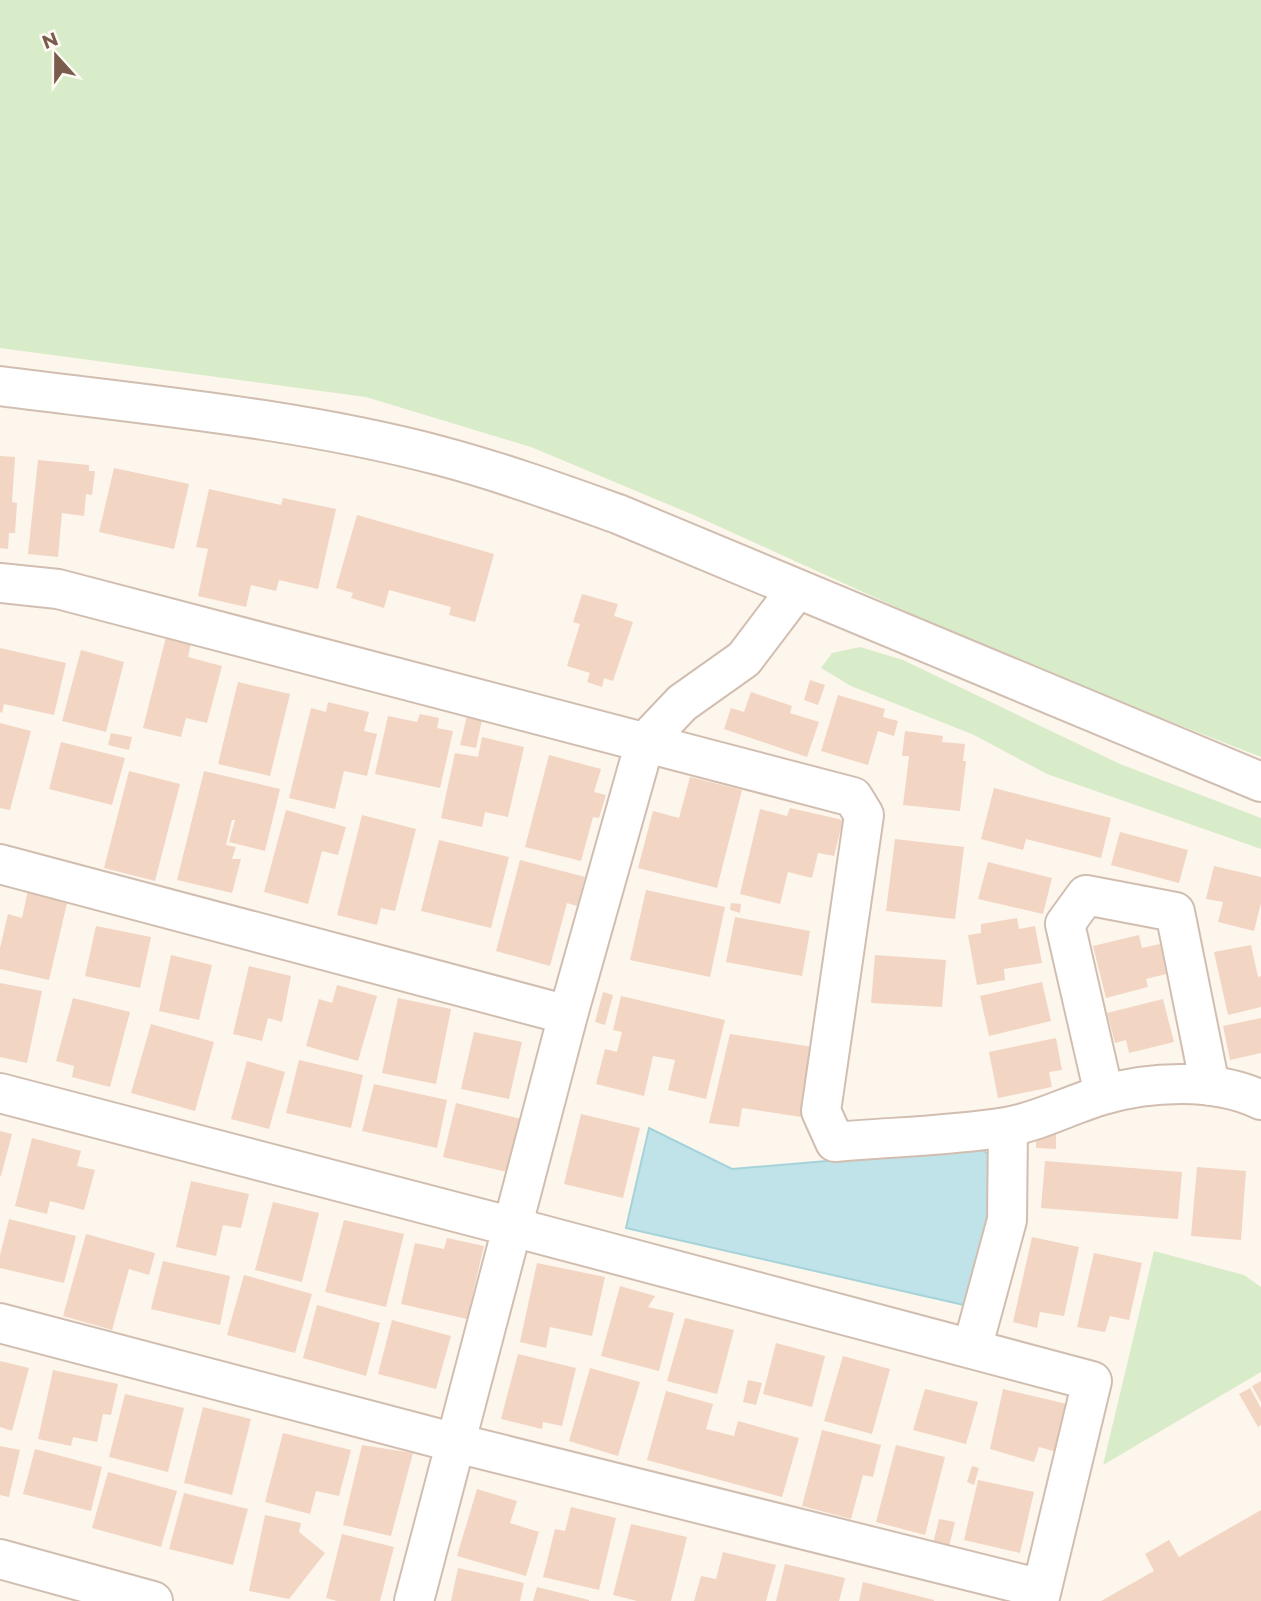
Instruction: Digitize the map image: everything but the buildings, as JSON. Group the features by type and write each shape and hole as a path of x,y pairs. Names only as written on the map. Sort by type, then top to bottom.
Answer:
{"street":[{"path":"0,386 234,416 439,456 527,481 618,514 1261,782"},
{"path":"0,583 58,589 853,797 864,815 821,1111 835,1142 1008,1127 1104,1094 1158,1085 1210,1086 1250,1094 1261,1100"},
{"path":"414,1601 568,1015 645,742 682,703 744,659 797,589"},
{"path":"0,864 568,1015"},
{"path":"1104,1094 1065,924 1086,895 1175,912 1210,1086"},
{"path":"0,1093 1092,1381 1041,1595 0,1323"},
{"path":"972,1349 1007,1220 1008,1127"},
{"path":"0,1559 153,1601"}],"green space":[{"path":"0,0 1261,0 1261,757 1001,655 696,516 531,447 366,397 0,348"},
{"path":"860,647 903,660 1120,764 1261,818 1261,849 1047,774 974,735 851,686 821,668 832,653"},
{"path":"1154,1251 1244,1275 1261,1287 1261,1372 1103,1465"}],"water":[{"path":"649,1128 732,1169 980,1148 988,1154 988,1215 964,1305 626,1228"}]}
